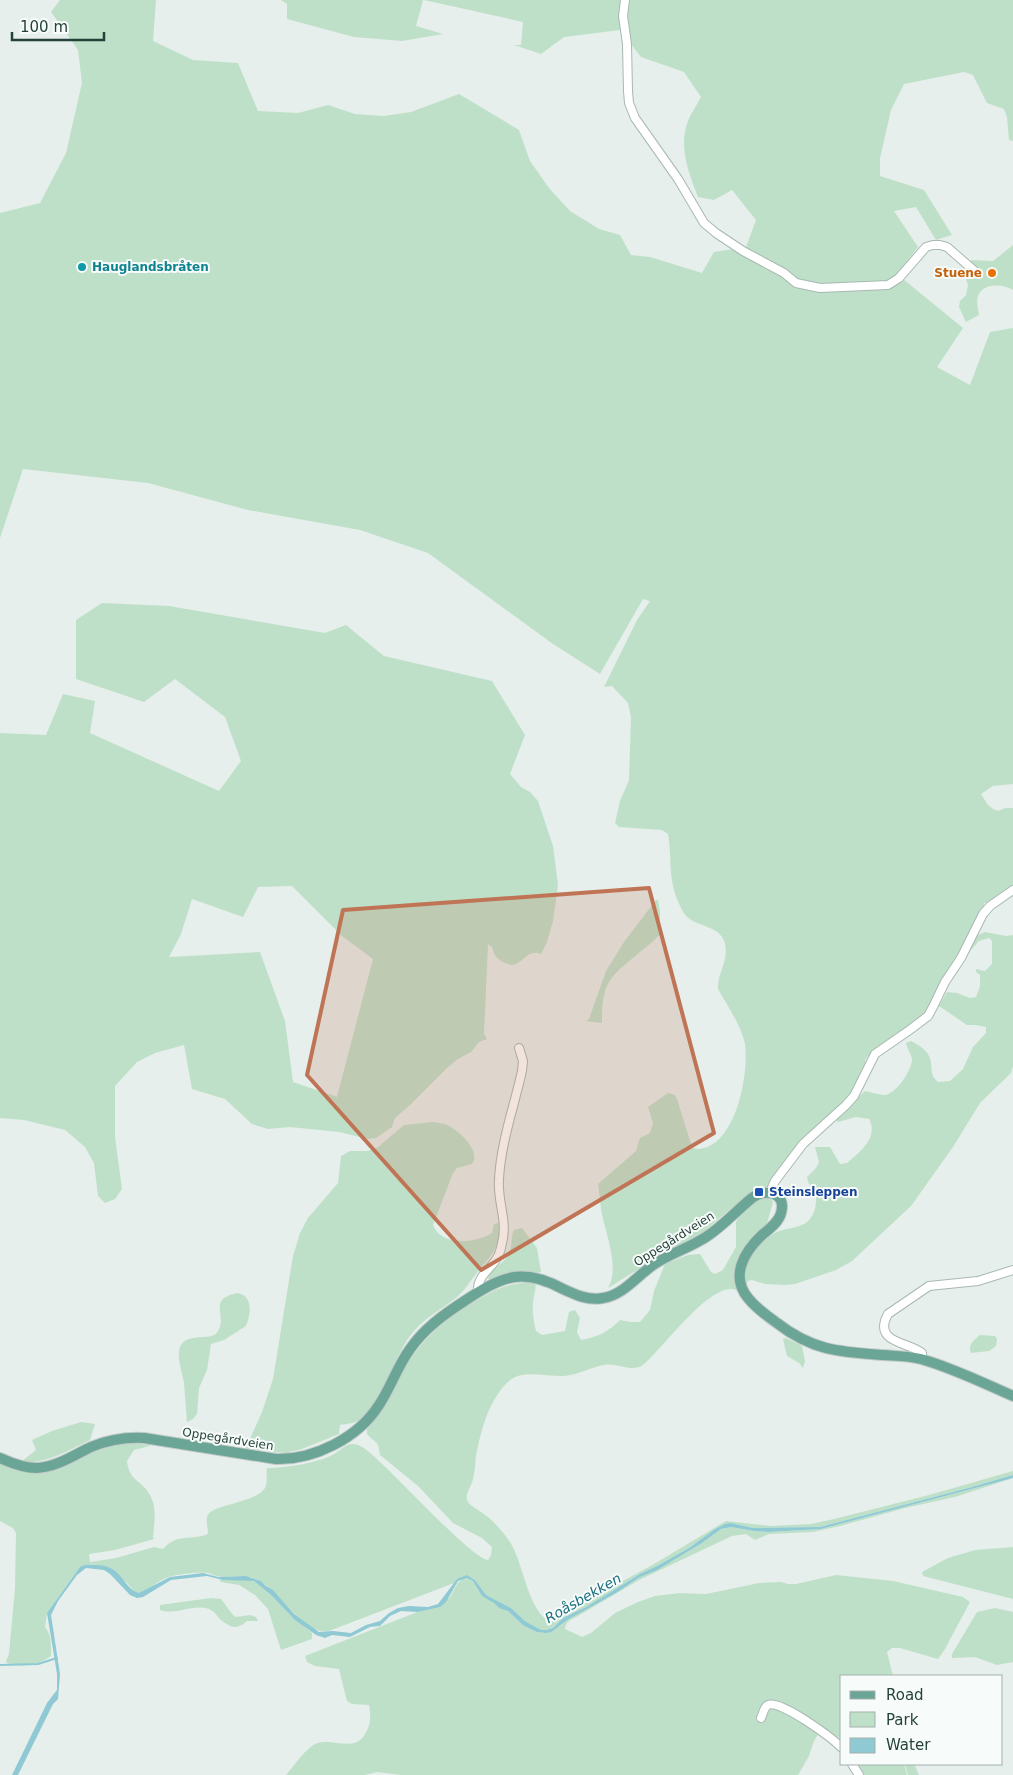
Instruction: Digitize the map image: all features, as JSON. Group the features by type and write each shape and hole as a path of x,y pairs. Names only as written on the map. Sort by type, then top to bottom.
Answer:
{"main road":[{"name":"Oppegårdveien","path":"0,1458 24,1467 49,1466 101,1443 127,1438 144,1438 276,1459 292,1459 316,1452 340,1440 365,1423 379,1406 404,1359 420,1336 440,1318 478,1293 502,1280 523,1276 545,1280 582,1297 597,1299 611,1296 621,1291 657,1262 708,1236 756,1195 762,1192 770,1192"},
{"path":"770,1192 780,1200 782,1212 776,1223 751,1246 740,1267 740,1283 750,1301 782,1328 814,1345 836,1351 921,1360 1013,1396"}],"street":[{"path":"625,0 623,16 627,44 629,103 635,118 678,179 704,223 716,233 796,283 820,288 888,285 899,278 926,247 933,245 948,247 978,274"},
{"path":"770,1192 775,1181 803,1144 850,1101 876,1054 928,1016 934,1008 945,982 961,958 983,914 990,906 1013,890"},
{"path":"478,1293 478,1283 499,1254 504,1236 504,1224 498,1191 499,1178 505,1140 522,1071 523,1061 519,1048"},
{"path":"921,1360 922,1353 892,1340 885,1332 885,1320 888,1314 929,1286 978,1280 1013,1270"},
{"path":"761,1718 765,1707 770,1704 778,1704 840,1746"}],"highlighted area":[{"path":"649,888 714,1133 481,1270 307,1075 343,910"}],"green space":[{"path":"60,0 156,0 153,41 193,60 238,63 258,111 298,113 328,105 355,114 384,116 411,112 459,94 519,130 530,161 549,188 570,211 599,229 620,235 631,255 650,257 702,273 714,252 746,247 756,220 732,190 714,200 698,197 688,169 684,140 688,121 701,97 684,72 641,57 620,30 564,37 541,54 514,45 521,45 523,22 424,0 1013,0 1013,141 1009,140 1007,117 1004,109 987,103 973,75 964,72 904,84 891,110 880,158 880,176 924,190 952,235 936,240 916,207 894,211 918,247 897,274 963,328 937,367 970,385 990,332 1013,328 1013,784 993,786 981,794 993,809 998,811 1005,808 1013,808 1013,888 992,902 984,903 984,908 935,999 923,1017 916,1020 871,1056 868,1056 865,1060 867,1063 850,1097 797,1148 769,1185 764,1189 760,1187 751,1192 710,1226 700,1237 658,1257 608,1288 613,1272 613,1264 602,1215 598,1184 636,1151 640,1138 650,1133 653,1123 648,1107 668,1093 675,1095 677,1099 692,1147 697,1149 703,1148 717,1141 726,1130 739,1102 743,1086 746,1056 743,1037 734,1016 718,989 726,950 723,938 714,930 691,920 682,910 672,882 668,834 662,830 619,827 615,823 620,801 629,780 631,717 628,703 612,686 604,687 637,620 650,601 643,599 600,674 553,644 428,553 360,530 248,510 148,483 23,469 0,538 0,213 40,203 66,153 82,83 78,50 51,12"},
{"path":"281,0 423,0 416,26 443,34 402,41 354,37 287,19 287,4"},
{"name":"Stuene","path":"1013,245 1013,290 1004,286 984,288 977,298 979,315 966,322 959,307 960,301 966,295 968,285 965,276 966,264 972,260 993,261"},
{"path":"102,603 169,606 325,633 346,625 384,656 492,681 525,735 510,774 521,787 530,792 538,801 553,846 558,885 553,921 547,942 541,954 532,953 511,965 498,959 492,947 488,944 484,1034 487,1039 479,1042 471,1052 447,1068 395,1118 392,1127 376,1138 368,1139 339,1132 290,1127 268,1129 252,1124 225,1099 192,1089 184,1045 155,1053 137,1062 115,1086 115,1137 122,1189 115,1199 105,1203 98,1196 94,1163 85,1147 65,1130 24,1120 0,1118 0,733 46,735 63,694 95,701 90,733 219,791 241,761 225,717 175,679 144,702 76,679 76,620","holes":["292,886 342,936 373,959 337,1097 293,1082 285,1021 260,952 169,957 181,934 192,899 243,917 258,887"]},
{"path":"656,900 658,900 660,911 660,934 609,981 602,1009 602,1023 586,1021 589,1019 606,971 624,942"},
{"path":"985,932 1006,936 1013,935 1013,1066 1011,1073 980,1103 953,1147 911,1206 852,1261 836,1270 795,1284 765,1284 752,1280 748,1281 747,1284 745,1283 745,1268 752,1254 762,1242 778,1231 804,1224 813,1214 816,1197 807,1177 819,1162 815,1147 830,1147 840,1164 847,1163 867,1144 872,1132 869,1119 856,1117 838,1122 837,1118 865,1091 885,1095 899,1086 912,1063 906,1043 911,1041 926,1051 929,1056 933,1076 938,1082 950,1081 963,1069 973,1047 986,1033 986,1027 967,1025 939,1006 947,992 957,993 970,998 976,997 980,986 980,975 976,972 976,969 985,971 992,964 992,941 989,938 979,941 967,952 974,937"},
{"path":"433,1122 445,1124 456,1130 471,1147 474,1158 472,1164 457,1168 453,1173 433,1225 443,1237 451,1240 469,1241 492,1233 494,1224 498,1223 499,1237 495,1249 460,1294 426,1320 410,1336 398,1356 376,1402 362,1419 340,1425 339,1434 302,1449 286,1453 245,1450 262,1412 273,1379 293,1256 300,1233 308,1218 338,1183 341,1156 350,1151 367,1151 377,1148 404,1125"},
{"path":"768,1196 773,1202 766,1227 747,1243 739,1256 735,1277 738,1291 728,1289 716,1294 702,1304 644,1364 635,1368 604,1365 564,1376 521,1375 509,1381 502,1388 491,1406 480,1436 474,1476 467,1500 470,1505 496,1524 510,1542 530,1594 540,1613 547,1620 554,1619 654,1564 726,1521 771,1526 811,1524 929,1495 1013,1471 1013,1475 820,1527 753,1528 731,1523 715,1529 689,1548 640,1574 586,1607 563,1618 553,1628 546,1630 541,1630 525,1621 511,1608 486,1595 475,1580 467,1575 454,1583 329,1631 320,1631 310,1627 301,1620 268,1587 251,1577 221,1577 208,1573 181,1574 166,1578 139,1593 111,1571 99,1565 86,1565 80,1567 47,1613 45,1627 50,1637 51,1656 41,1662 30,1665 12,1665 7,1663 15,1588 16,1533 13,1528 0,1521 0,1463 22,1470 126,1442 150,1446 134,1450 127,1461 131,1473 145,1488 153,1502 155,1512 154,1539 115,1550 89,1554 90,1562 116,1558 154,1547 163,1549 178,1539 206,1535 208,1533 207,1517 210,1513 216,1509 252,1497 265,1488 267,1468 292,1466 319,1460 334,1454 345,1446 354,1444 361,1446 370,1453 467,1547 488,1560 492,1547 482,1538 453,1523 418,1486 380,1455 377,1444 367,1434 367,1429 382,1409 401,1374 417,1350 435,1330 456,1313 500,1288 521,1283 535,1283 533,1317 536,1331 542,1335 565,1331 569,1312 575,1310 580,1318 577,1332 581,1340 602,1333 620,1320 640,1322 650,1310 654,1291 665,1264 688,1255 700,1254 711,1272 715,1274 723,1270 736,1247 736,1222 742,1213 761,1198"},
{"path":"522,1228 537,1248 541,1272 516,1272 491,1280 488,1279 491,1272 509,1254 514,1230"},
{"path":"238,1293 246,1298 250,1306 246,1326 224,1340 211,1344 207,1370 199,1388 197,1414 187,1422 179,1350 186,1340 216,1334 221,1320 220,1304 223,1299"},
{"path":"980,1335 995,1336 997,1339 996,1346 989,1351 971,1353 971,1345"},
{"path":"786,1338 802,1346 805,1361 803,1368 799,1363 787,1356 783,1339"},
{"path":"81,1422 95,1424 90,1440 48,1459 21,1462 36,1450 32,1440 52,1431"},
{"path":"1013,1478 955,1497 813,1532 769,1534 755,1540 746,1534 732,1536 639,1580 571,1620 566,1624 565,1629 582,1637 591,1633 615,1613 655,1596 680,1593 706,1594 759,1583 781,1582 796,1584 836,1575 893,1581 963,1597 970,1602 938,1659 900,1648 892,1648 887,1652 893,1675 840,1675 840,1738 821,1729 798,1775 401,1775 377,1772 365,1775 286,1775 301,1756 312,1746 325,1742 354,1743 365,1734 369,1724 369,1705 352,1704 347,1701 339,1669 315,1666 307,1662 305,1656 439,1605 449,1598 458,1583 463,1579 467,1578 473,1581 482,1596 508,1611 525,1627 543,1633 560,1626 640,1577 665,1565 702,1543 721,1529 731,1527 768,1532 821,1529"},
{"path":"1013,1547 1013,1599 923,1576 922,1572 948,1558 975,1550"},
{"path":"219,1580 249,1580 256,1582 312,1633 312,1639 281,1650 268,1609 255,1595 239,1585"},
{"path":"211,1598 221,1599 236,1617 250,1615 256,1617 258,1621 247,1621 240,1626 234,1627 225,1623 209,1609 196,1607 172,1612 160,1610 160,1605"},
{"path":"995,1608 1013,1612 1013,1662 997,1665 975,1657 952,1658 952,1654 977,1612"},
{"path":"857,1765 904,1765 907,1775 863,1775"},
{"path":"905,1765 914,1765 919,1775 908,1775"}],"water":[{"path":"1013,1475 1013,1478 821,1529 768,1532 731,1527 721,1529 702,1543 657,1570 640,1577 616,1593 569,1619 551,1632 546,1633 537,1632 524,1626 508,1611 499,1608 482,1596 473,1581 467,1578 458,1581 446,1602 440,1607 417,1612 401,1611 390,1616 380,1626 370,1627 350,1637 332,1635 325,1638 316,1635 295,1620 270,1594 254,1581 223,1580 207,1576 171,1580 143,1597 137,1598 130,1595 104,1570 86,1568 77,1575 58,1601 51,1615 60,1674 58,1699 53,1704 18,1775 12,1775 47,1703 57,1690 57,1674 47,1613 80,1567 84,1565 105,1566 112,1569 129,1587 139,1593 170,1577 203,1573 218,1577 246,1576 261,1581 273,1590 294,1614 319,1632 351,1633 366,1625 380,1621 398,1608 409,1606 428,1607 438,1604 457,1579 467,1575 475,1580 486,1595 511,1608 525,1621 541,1630 546,1630 553,1628 563,1618 586,1607 640,1574 689,1548 725,1524 731,1523 753,1528 820,1527"}],"waterway":[{"path":"0,1665 38,1664 57,1658"}],"place":[{"name":"Hauglandsbråten","path":"82,267"},
{"name":"Stuene","path":"992,273"},
{"name":"Steinsleppen","path":"759,1192"}],"water label":[{"name":"Roåsbekken","path":"583,1598"}]}
